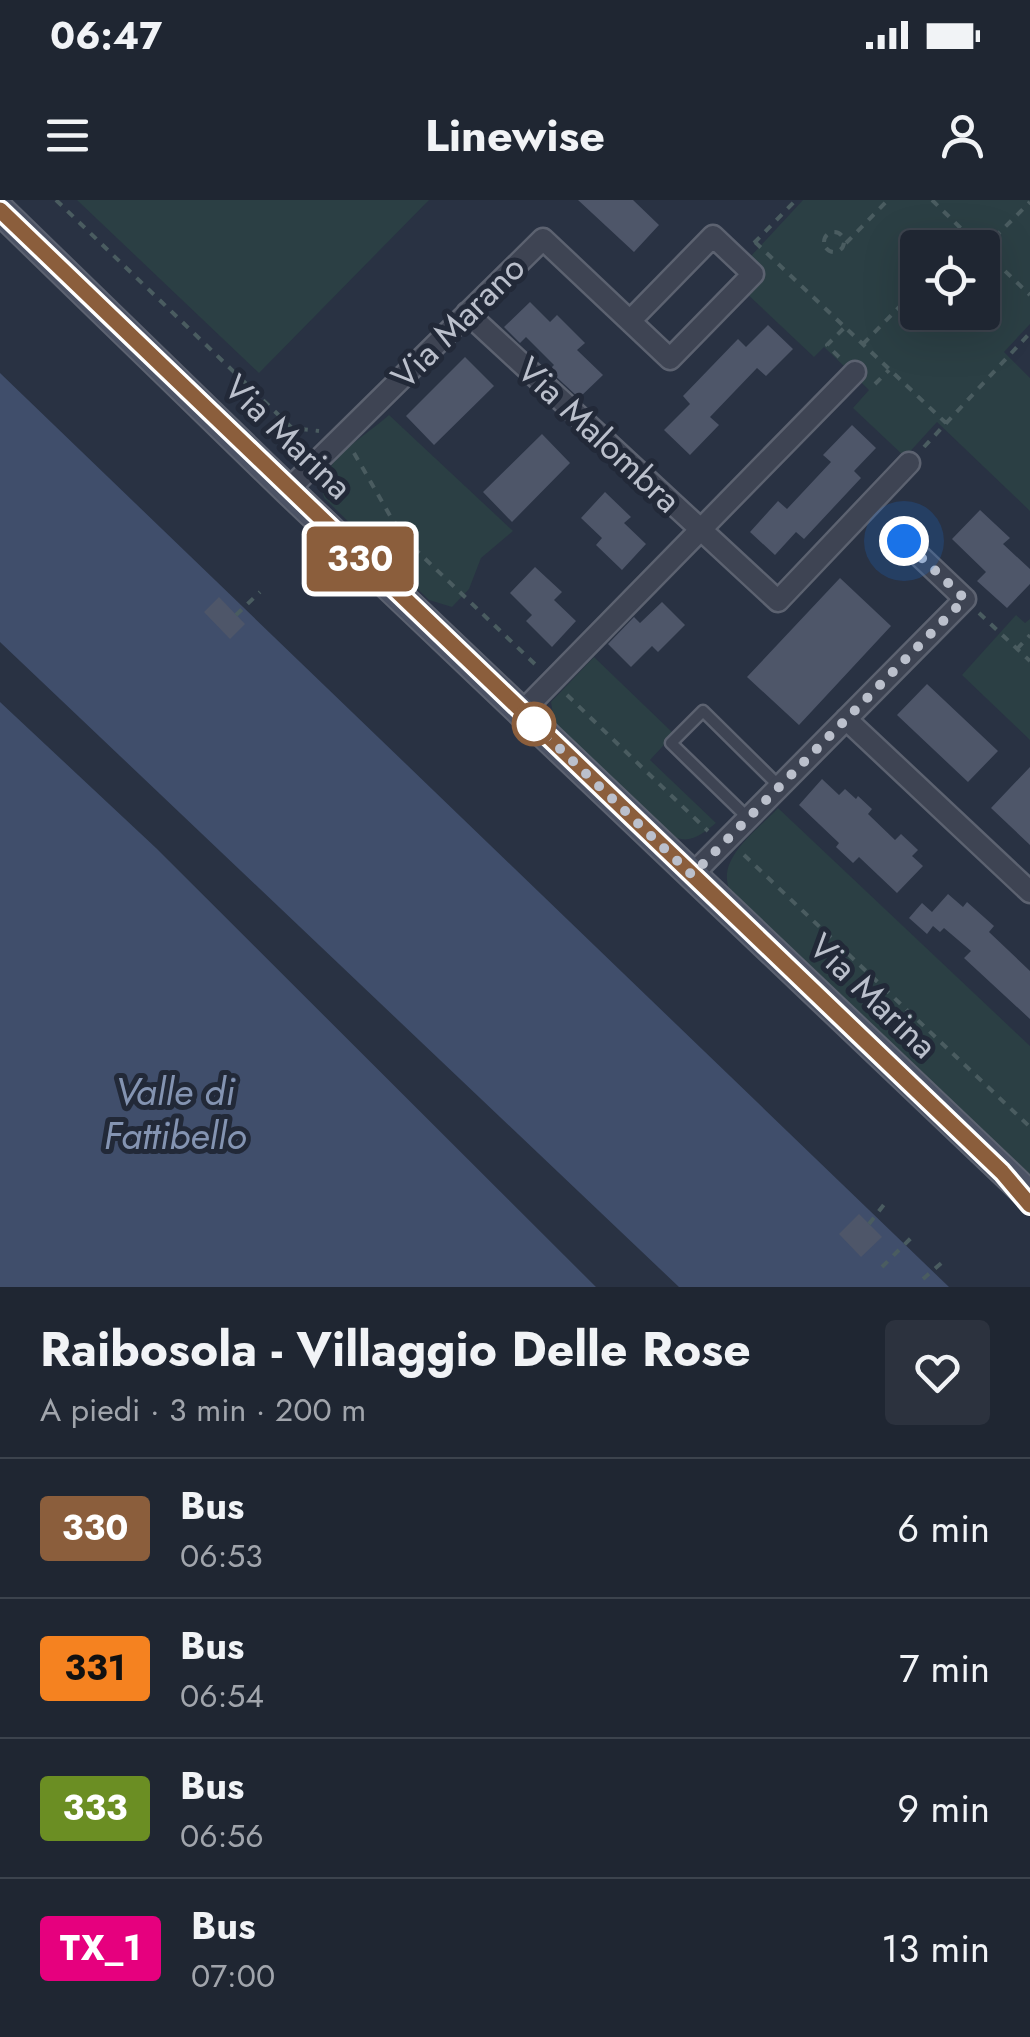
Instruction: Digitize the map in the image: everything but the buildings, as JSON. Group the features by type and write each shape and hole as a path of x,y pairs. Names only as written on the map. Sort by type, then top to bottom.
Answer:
{"street":[{"name":"Via Marina","path":"0,210 288,490 1030,1196"},
{"path":"713,236 752,274 670,359 630,321 713,236"},
{"name":"Via Marano","path":"288,490 543,239 630,321"},
{"name":"Via Malombra","path":"467,313 702,530 855,372"},
{"path":"521,713 702,530 778,601 909,463"},
{"path":"692,875 965,599 904,541"},
{"path":"846,719 1030,892"},
{"name":"Via Marina","path":"1002,1172 1030,1205"}],"lane":[{"path":"748,818 671,743 702,711 780,787"}],"path":[{"path":"738,260 796,200"},
{"path":"844,245 844,238 836,232 829,232 823,240 830,251 836,252 844,245 888,200"},
{"path":"932,200 963,230"},
{"path":"1000,231 1030,202"},
{"path":"755,242 946,424"},
{"path":"1000,266 1030,295"},
{"path":"862,344 900,306"},
{"path":"828,345 844,327"},
{"path":"909,463 1030,333"},
{"path":"871,388 889,370"},
{"path":"236,614 260,592"},
{"path":"965,599 1030,661"},
{"path":"1017,648 1030,635"},
{"path":"870,1224 886,1202"},
{"path":"882,1267 915,1234"},
{"path":"923,1279 946,1259"}],"green space":[{"path":"77,200 429,200 259,373"},
{"path":"803,200 1030,200 1030,324 1004,352 1030,378 1030,511 937,422 905,457 853,408 869,390 824,347 814,357 743,290 763,268 751,256"},
{"path":"389,415 513,531 481,558 469,589 452,607 429,600 324,498 323,485 334,462"},
{"path":"1016,615 1025,623 1030,619 1030,740 962,675"},
{"path":"594,657 674,734 650,760 716,823 699,835 682,839 668,834 555,726 551,702"},
{"path":"778,808 1030,1046 1030,1180 731,893 727,881 733,857"}],"water":[{"path":"0,373 949,1287 679,1287 0,642"},
{"name":"Valle di Fattibello","path":"0,702 156,848 596,1287 0,1287"}],"bus line":[{"name":"330","path":"0,210 1002,1172 1030,1205"}],"route":[{"path":"534,724 692,875 965,599 904,541"}]}
